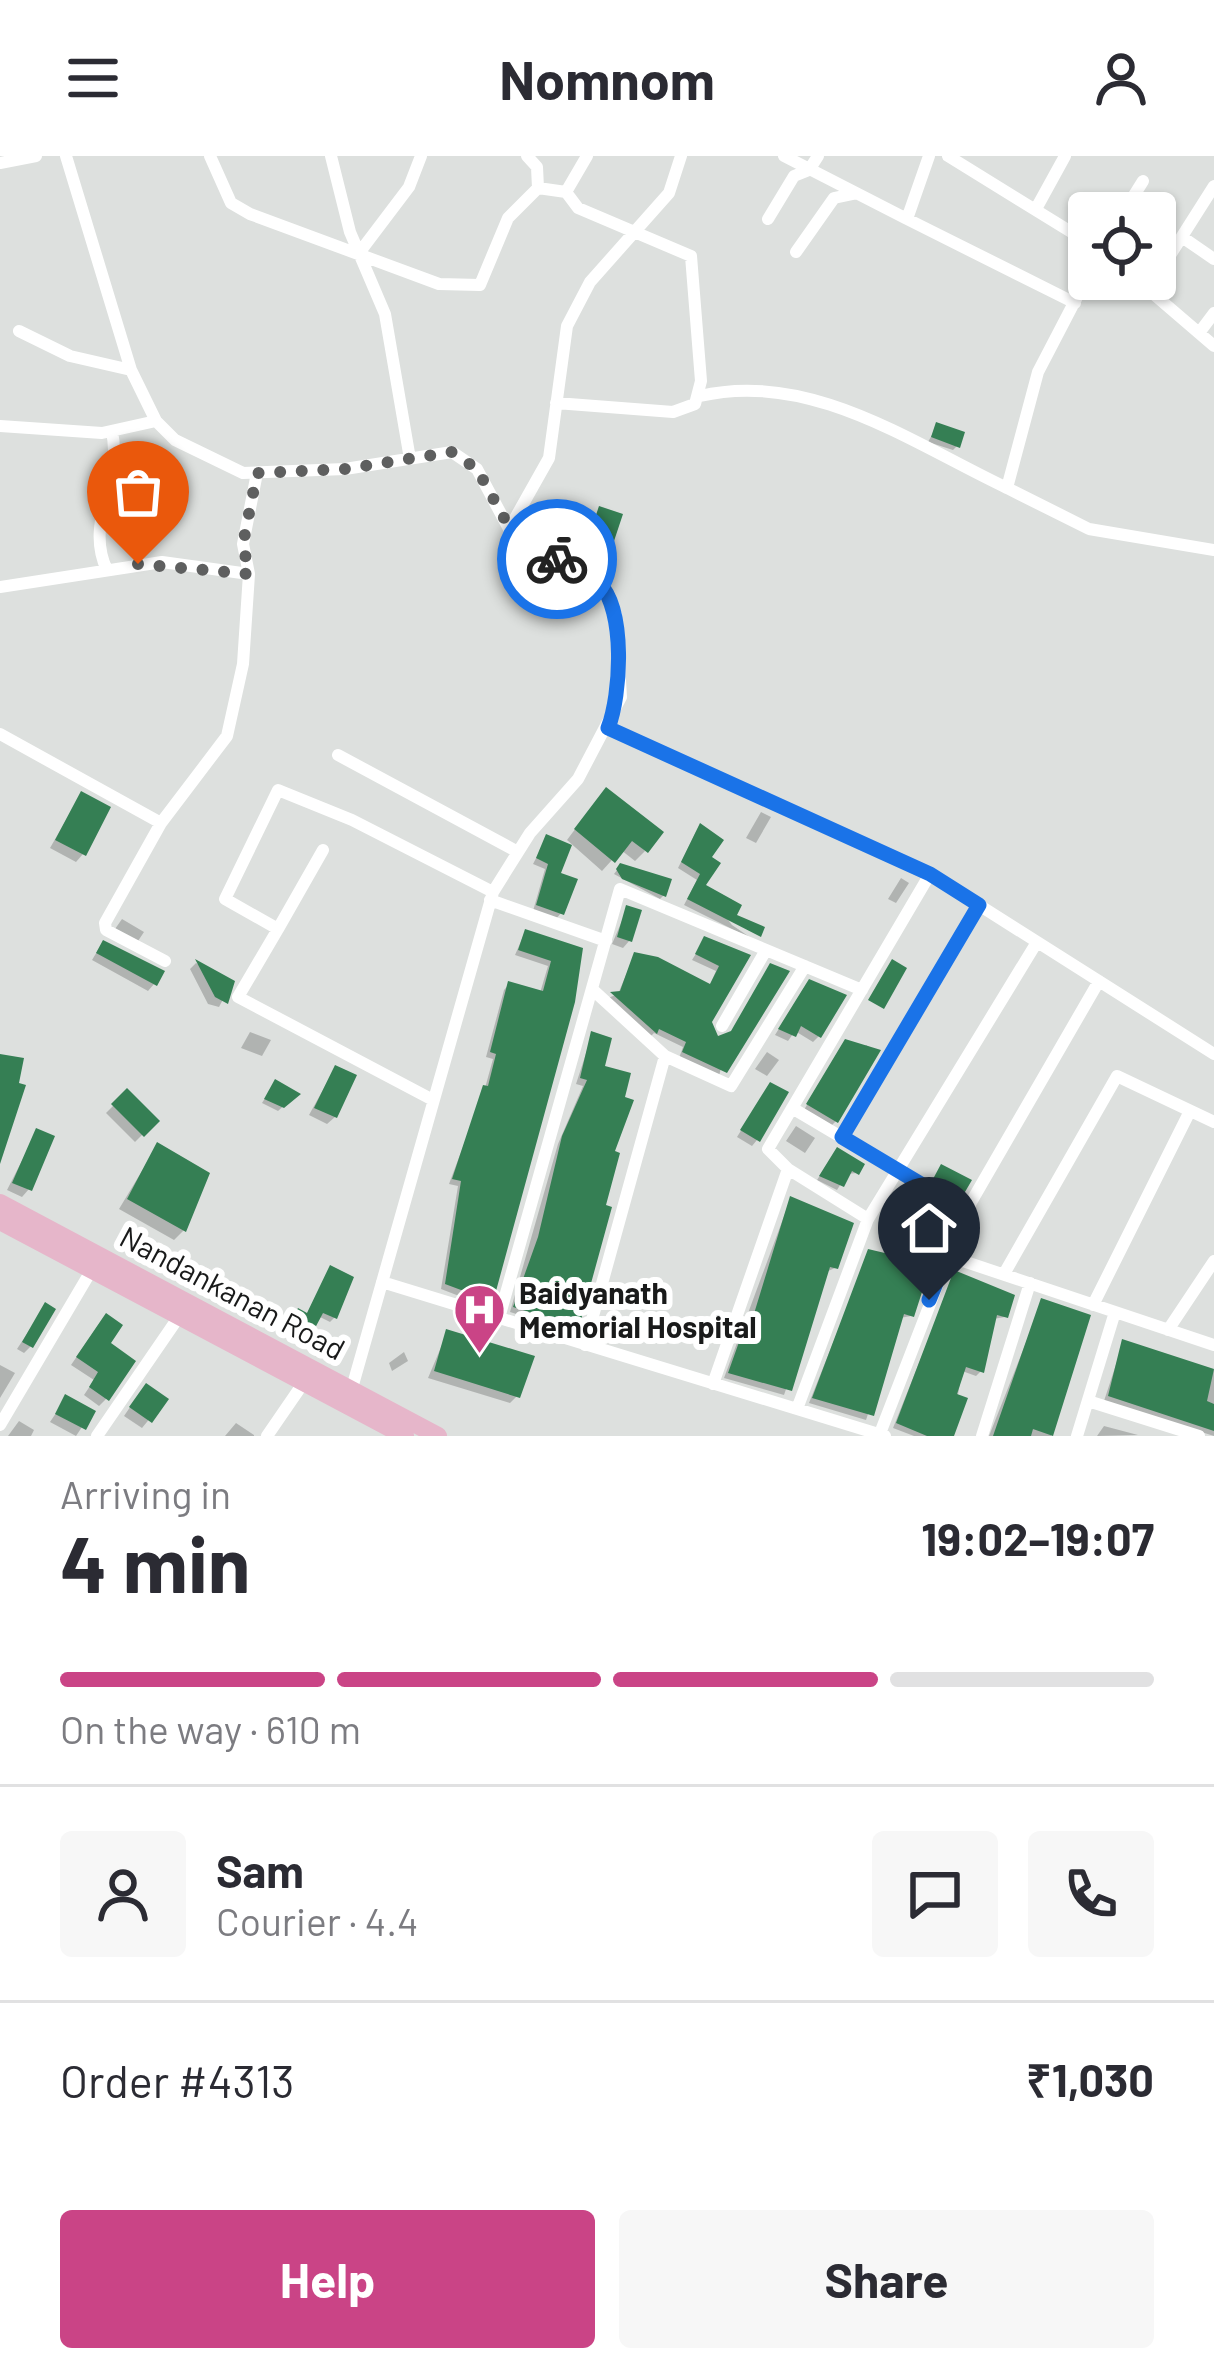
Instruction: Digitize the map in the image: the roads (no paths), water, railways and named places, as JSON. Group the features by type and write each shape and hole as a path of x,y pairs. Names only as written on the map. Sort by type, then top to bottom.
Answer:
{"main road":[{"name":"Nandankanan Road","path":"0,1203 241,1341 352,1388 438,1436"},
{"path":"0,1221 178,1318 241,1341 302,1385 405,1436"}],"street":[{"path":"0,163 36,156"},
{"path":"66,156 130,370 156,421 176,440 243,473 345,469 452,452 477,469 515,538 599,583 616,615 621,697 578,779 518,852 492,896 352,1388"},
{"path":"210,156 231,203 439,284 480,285 508,218 538,188 537,167 527,156"},
{"path":"331,156 359,253 386,314 410,459"},
{"path":"359,253 409,187 422,156"},
{"path":"566,191 586,156"},
{"path":"509,530 549,458 567,326 590,281 669,193 681,156"},
{"path":"784,156 1075,303"},
{"path":"768,219 794,176 809,170 818,156"},
{"path":"907,219 929,156"},
{"path":"948,156 1068,229"},
{"path":"1037,208 1065,156"},
{"path":"1136,192 1143,181"},
{"path":"1176,246 1214,186"},
{"path":"538,188 566,191 578,208 691,256 700,397"},
{"path":"796,253 834,198 854,194"},
{"path":"1182,237 1214,259"},
{"path":"1007,488 1038,372 1076,300"},
{"path":"1160,300 1214,346"},
{"path":"1199,333 1214,313"},
{"path":"19,332 70,356 130,370"},
{"path":"556,403 673,412 700,397 758,394 840,405 1089,529 1214,550"},
{"path":"0,426 112,432 156,421"},
{"path":"107,570 97,540 115,457 112,432"},
{"path":"165,961 106,930 105,923 161,823 227,736 243,664 249,574 243,544 257,473"},
{"path":"0,587 162,562 249,574"},
{"path":"608,728 930,874 1214,1054"},
{"path":"0,734 161,823"},
{"path":"338,755 518,852"},
{"path":"278,929 225,899 278,790 352,820 492,896 606,940"},
{"path":"322,850 238,997 434,1100"},
{"path":"868,1219 788,1169 768,1149 930,874"},
{"path":"500,1318 620,889 862,990"},
{"path":"842,1137 979,905"},
{"path":"797,1409 868,1219 1037,942"},
{"path":"722,1026 766,950"},
{"path":"593,990 665,1056 731,1086 805,967"},
{"path":"382,1282 881,1436 945,1255 966,1211 1099,981"},
{"path":"585,1345 665,1056"},
{"path":"1004,1274 1118,1076 1214,1122"},
{"path":"793,1108 966,1211"},
{"path":"1093,1305 1190,1111"},
{"path":"713,1384 788,1169"},
{"path":"945,1255 1214,1346"},
{"path":"1168,1330 1214,1261"},
{"path":"0,1425 91,1271"},
{"path":"982,1436 1030,1283"},
{"path":"1077,1436 1115,1312"},
{"path":"97,1436 178,1318"},
{"path":"267,1436 302,1385"},
{"path":"1088,1401 1199,1436"}],"place":[{"name":"Baidyanath Memorial Hospital","path":"480,1355"}]}
